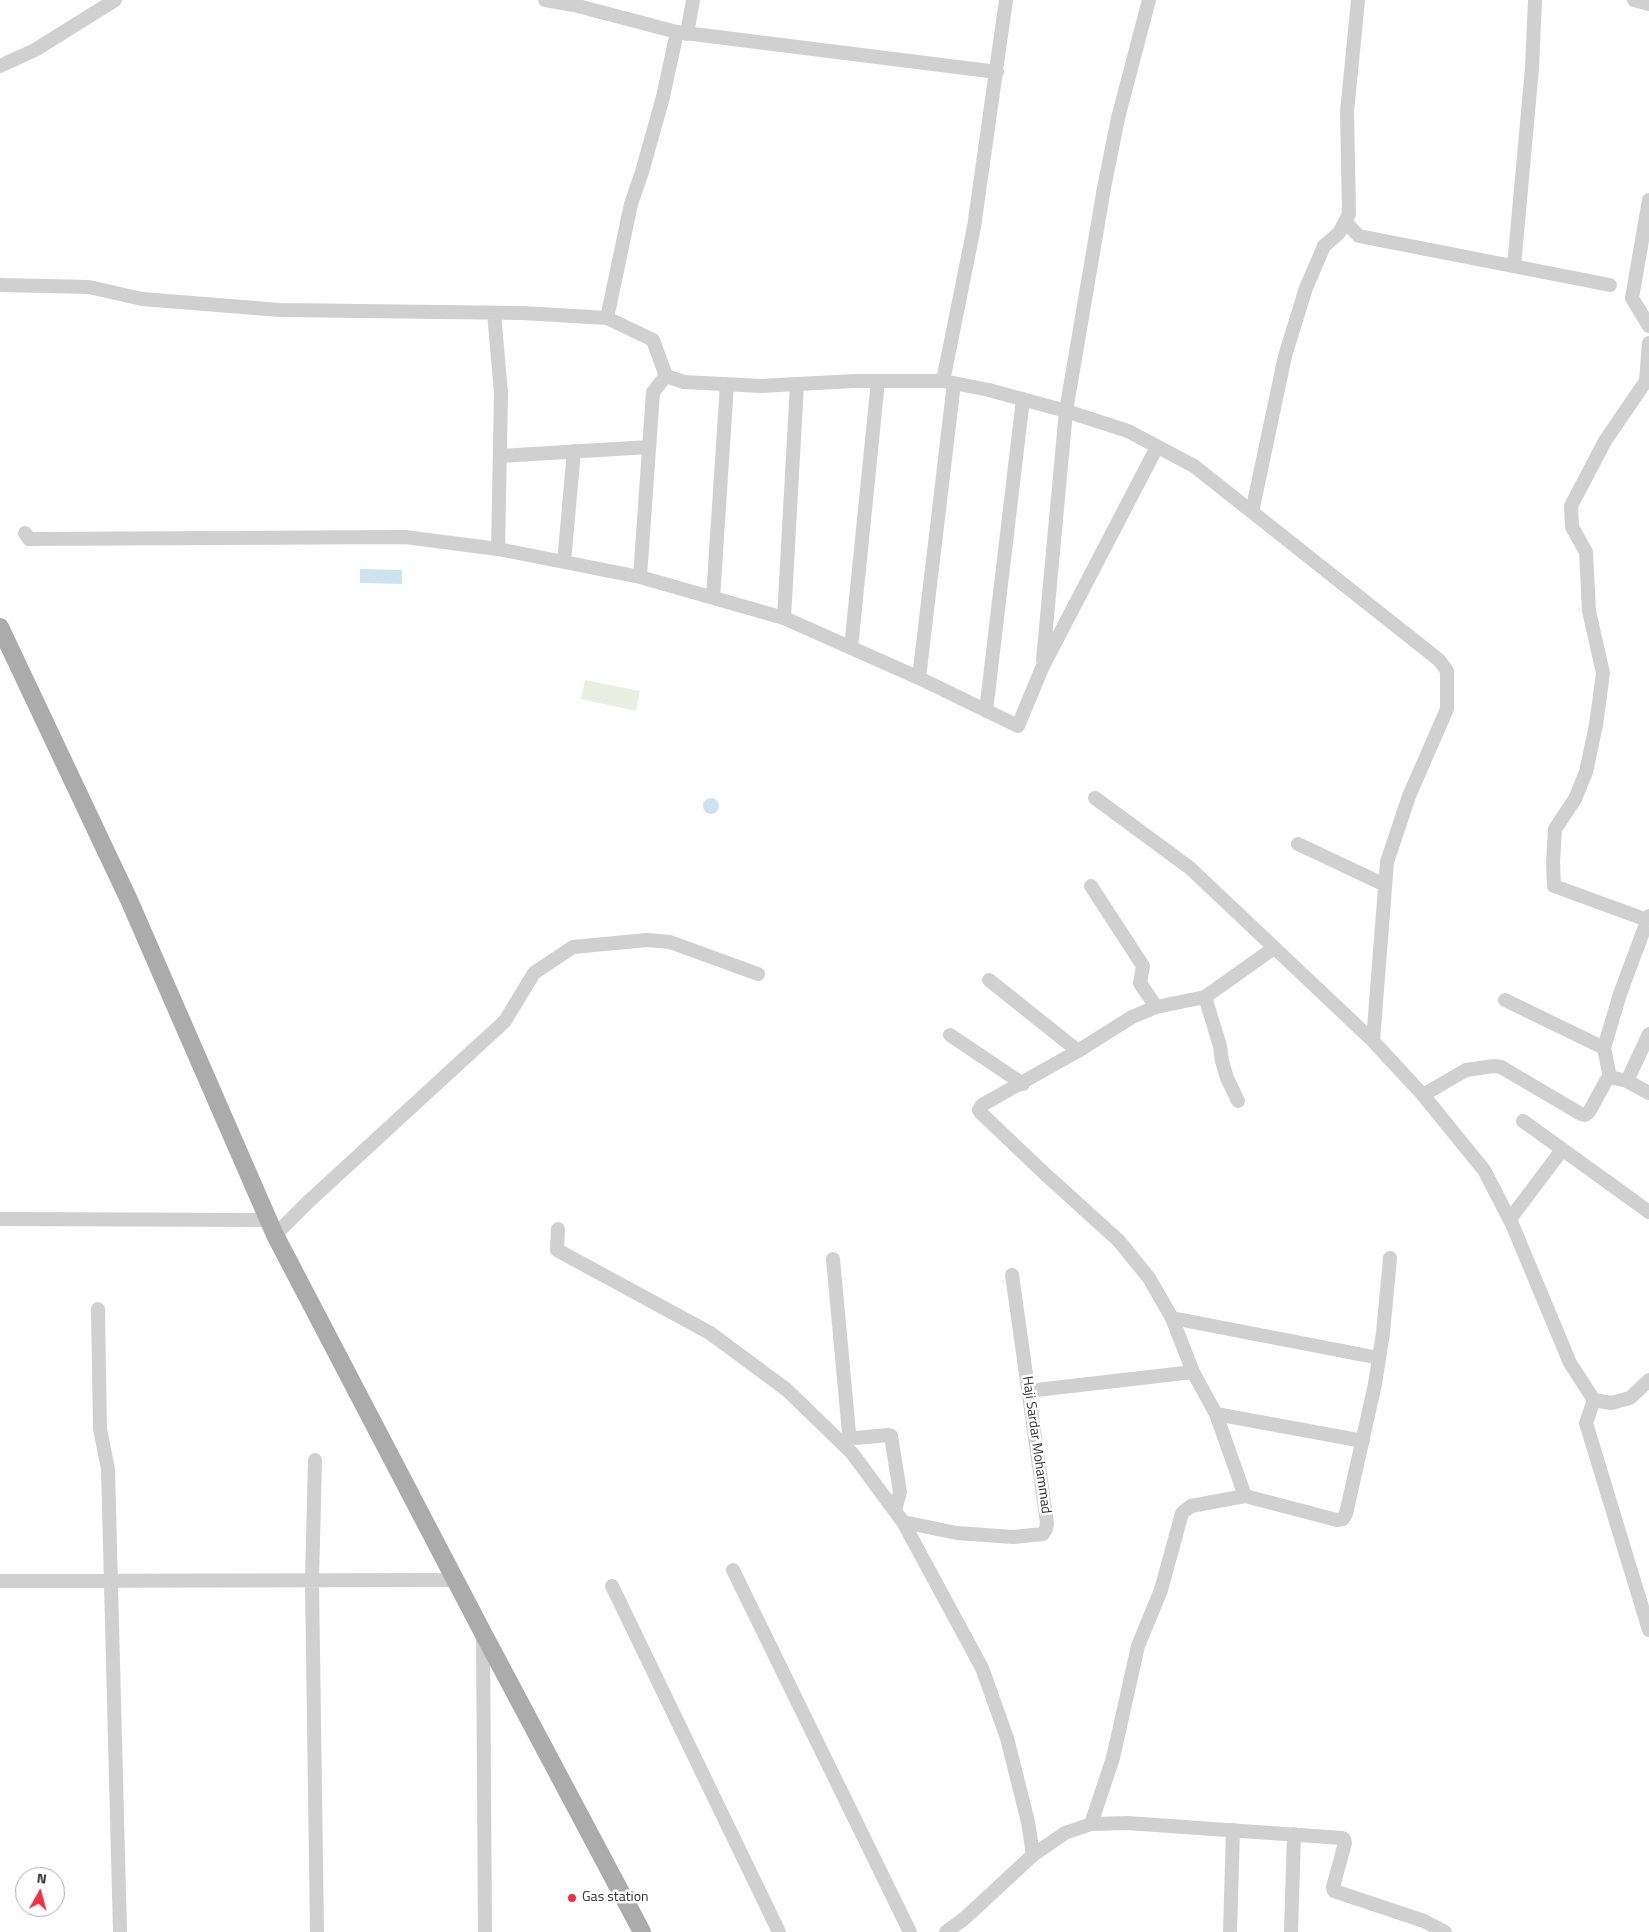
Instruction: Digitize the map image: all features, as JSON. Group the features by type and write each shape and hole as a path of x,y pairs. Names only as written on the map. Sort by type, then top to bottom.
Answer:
{"main road":[{"path":"0,627 130,900 272,1228 455,1580 642,1932"}],"street":[{"path":"0,66 35,50 115,0"},
{"path":"545,0 574,5 682,33 997,72"},
{"path":"607,318 631,204 693,0"},
{"path":"919,678 948,382 974,227 1006,0"},
{"path":"1042,668 1066,411 1104,188 1118,118 1149,0"},
{"path":"1252,512 1285,356 1306,288 1324,246 1339,234 1349,214 1347,112 1358,0"},
{"path":"1514,266 1532,68 1535,0"},
{"path":"1634,0 1649,4"},
{"path":"1649,200 1632,298 1649,326"},
{"path":"1345,222 1359,236 1610,285"},
{"path":"0,285 89,287 142,299 280,310 494,313 607,318 653,340 666,376"},
{"path":"494,313 501,392 498,549"},
{"path":"1610,1077 1604,1048 1620,994 1648,918 1554,886 1553,863 1555,829 1575,799 1586,772 1596,726 1603,673 1588,611 1586,552 1572,527 1572,506 1604,441 1646,381 1649,343"},
{"path":"666,376 684,382 761,386 878,381 948,382 1023,399 1128,432 1194,466 1439,660 1447,671 1447,709 1409,796 1387,862 1373,1041"},
{"path":"640,577 653,392 666,376"},
{"path":"851,648 878,381"},
{"path":"713,598 727,384"},
{"path":"784,618 797,384"},
{"path":"986,711 1023,399"},
{"path":"500,456 649,447"},
{"path":"25,533 29,539 405,537 498,549 640,577 784,618 919,678 1018,726 1042,668 1157,447"},
{"path":"564,562 574,451"},
{"path":"1095,798 1190,868 1373,1041 1423,1095 1484,1170 1510,1219 1570,1363 1594,1400 1611,1403 1630,1398 1649,1380"},
{"path":"1298,844 1385,885"},
{"path":"1091,886 1143,966 1140,982 1156,1007"},
{"path":"0,1219 272,1228 308,1203 505,1021 534,973 573,947 647,940 670,942 758,974"},
{"path":"1245,1496 1216,1414 1193,1372 1172,1318 1148,1278 1119,1241 980,1110 982,1106 1023,1084 1132,1017 1156,1007 1205,997 1274,948"},
{"path":"989,980 1078,1051"},
{"path":"1205,997 1220,1046 1227,1078 1238,1101"},
{"path":"1505,1000 1604,1048"},
{"path":"950,1034 1023,1084"},
{"path":"1627,1081 1649,1034"},
{"path":"1423,1095 1466,1070 1494,1066 1501,1067 1585,1115 1610,1077"},
{"path":"1610,1077 1627,1081 1649,1093"},
{"path":"1523,1122 1649,1212"},
{"path":"1510,1219 1562,1150"},
{"path":"558,1229 557,1250 710,1333 786,1390 852,1452 903,1522 982,1668 1006,1738 1028,1822 1033,1855"},
{"path":"1091,1824 1113,1758 1138,1646 1161,1590 1182,1514 1191,1506 1245,1496 1337,1520 1343,1519 1346,1514 1363,1441 1379,1358 1390,1258"},
{"path":"833,1259 849,1433 852,1437 856,1438 892,1436 900,1492 895,1510"},
{"name":"Haji Sardar Mohammad","path":"903,1522 957,1533 1013,1537 1043,1534 1047,1523 1012,1275"},
{"path":"98,1309 100,1428 108,1469 112,1580 120,1932"},
{"path":"1172,1318 1379,1358"},
{"path":"1028,1391 1193,1372"},
{"path":"1594,1400 1586,1423 1649,1630"},
{"path":"1216,1414 1363,1441"},
{"path":"315,1460 312,1581 317,1932"},
{"path":"733,1570 910,1932"},
{"path":"0,1581 455,1580"},
{"path":"612,1586 778,1932"},
{"path":"483,1632 485,1932"},
{"path":"946,1932 965,1918 1033,1855 1065,1833 1091,1824 1127,1823 1344,1839 1333,1887 1334,1891 1424,1921 1445,1932"},
{"path":"1230,1932 1233,1830"},
{"path":"1291,1932 1294,1834"}],"green space":[{"path":"585,680 640,691 636,711 581,699"}],"water":[{"path":"360,569 402,570 402,584 360,583"},
{"path":"708,798 714,798 719,803 717,812 708,814 703,809 703,803"}],"place":[{"name":"Gas station","path":"572,1898"}]}
